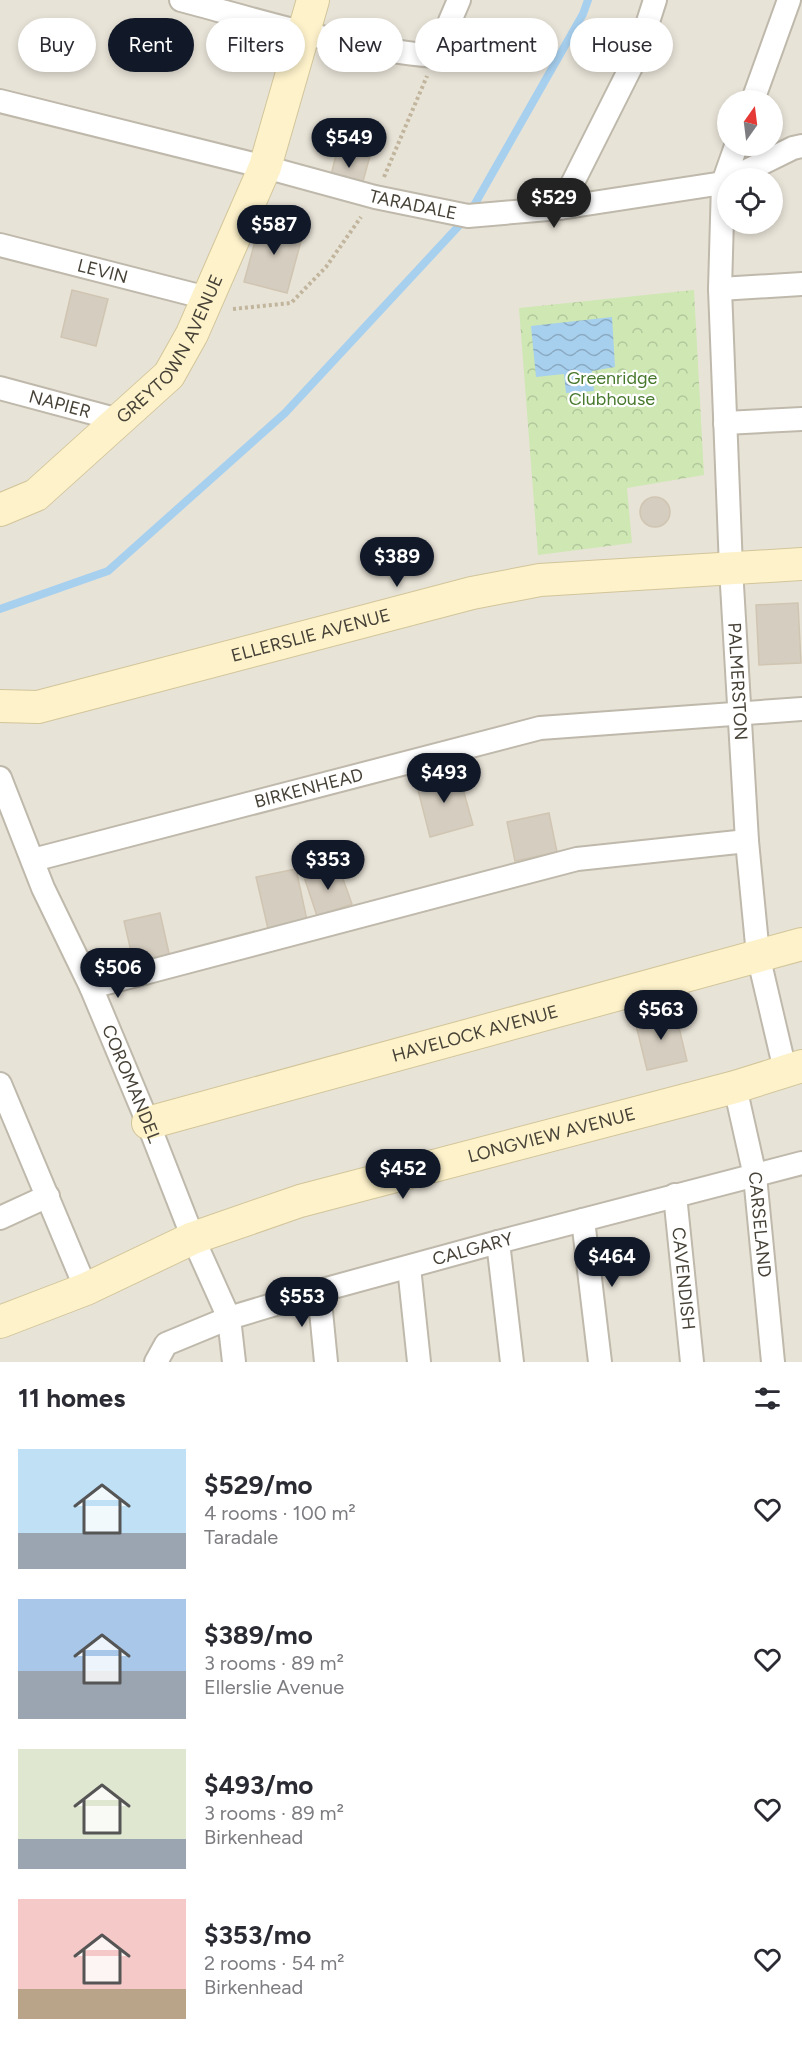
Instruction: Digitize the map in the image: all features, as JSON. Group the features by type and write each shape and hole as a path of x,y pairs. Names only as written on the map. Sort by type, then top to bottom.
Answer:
{"street":[{"path":"181,0 250,18"},
{"name":"GREYTOWN AVENUE","path":"305,28 313,0"},
{"path":"451,18 459,0"},
{"path":"560,208 639,54 655,0"},
{"path":"757,90 789,0"},
{"path":"305,32 393,53 415,55"},
{"name":"GREYTOWN AVENUE","path":"0,510 36,495 169,375 192,334 217,305 265,167 292,72"},
{"name":"TARADALE","path":"0,101 375,197 468,216 560,208 717,183"},
{"name":"TARADALE","path":"753,168 793,148 802,146"},
{"name":"PALMERSTON","path":"724,234 720,289 725,423 747,841 758,955 794,1068"},
{"name":"LEVIN","path":"0,245 217,305"},
{"path":"720,289 802,284"},
{"name":"NAPIER","path":"0,388 119,420"},
{"path":"725,423 802,419"},
{"name":"ELLERSLIE AVENUE","path":"0,706 38,707 472,593 540,580 802,564"},
{"name":"BIRKENHEAD","path":"33,860 540,728 802,709"},
{"name":"COROMANDEL","path":"0,778 43,888 91,987 193,1238 229,1318 234,1362"},
{"path":"91,987 577,859 747,841"},
{"name":"HAVELOCK AVENUE","path":"148,1123 802,944"},
{"name":"LONGVIEW AVENUE","path":"0,1322 86,1289 193,1238 300,1201 735,1087 794,1068"},
{"path":"0,1084 7,1119 48,1196 86,1289"},
{"name":"CARSELAND","path":"735,1087 755,1176 773,1362"},
{"name":"CALGARY","path":"156,1362 166,1344 229,1318 498,1242 802,1163"},
{"name":"CAVENDISH","path":"675,1195 692,1362"},
{"path":"0,1218 48,1196"},
{"path":"583,1220 600,1362"},
{"path":"498,1242 512,1362"},
{"path":"409,1268 419,1362"},
{"path":"319,1291 326,1362"}],"path":[{"path":"217,305 236,307 291,303 326,267 375,197 428,72"}],"shaded area":[{"path":"0,0 802,0 802,1362 0,1362"}],"green space":[{"name":"Greenridge Clubhouse","path":"694,290 704,475 627,488 632,543 538,555 519,308"}],"water":[{"path":"612,317 615,367 592,371 594,391 566,393 564,374 536,377 531,326"}],"building":[{"path":"338,147 370,156 360,192 329,183"},
{"path":"261,219 304,230 287,293 244,282"},
{"path":"72,290 108,299 96,346 61,337"},
{"path":"655,497 666,501 670,512 666,523 655,527 644,523 640,512 644,501"},
{"path":"798,603 801,663 759,665 756,605"},
{"path":"458,771 473,825 430,837 416,782"},
{"path":"549,813 557,852 515,861 507,822"},
{"path":"338,865 352,904 317,916 304,877"},
{"path":"296,869 308,925 269,933 256,877"},
{"path":"160,913 171,962 135,969 124,921"},
{"path":"675,1011 687,1061 647,1070 635,1021"}],"waterway":[{"path":"0,609 108,571 285,413 468,216 583,14 588,0"}]}
